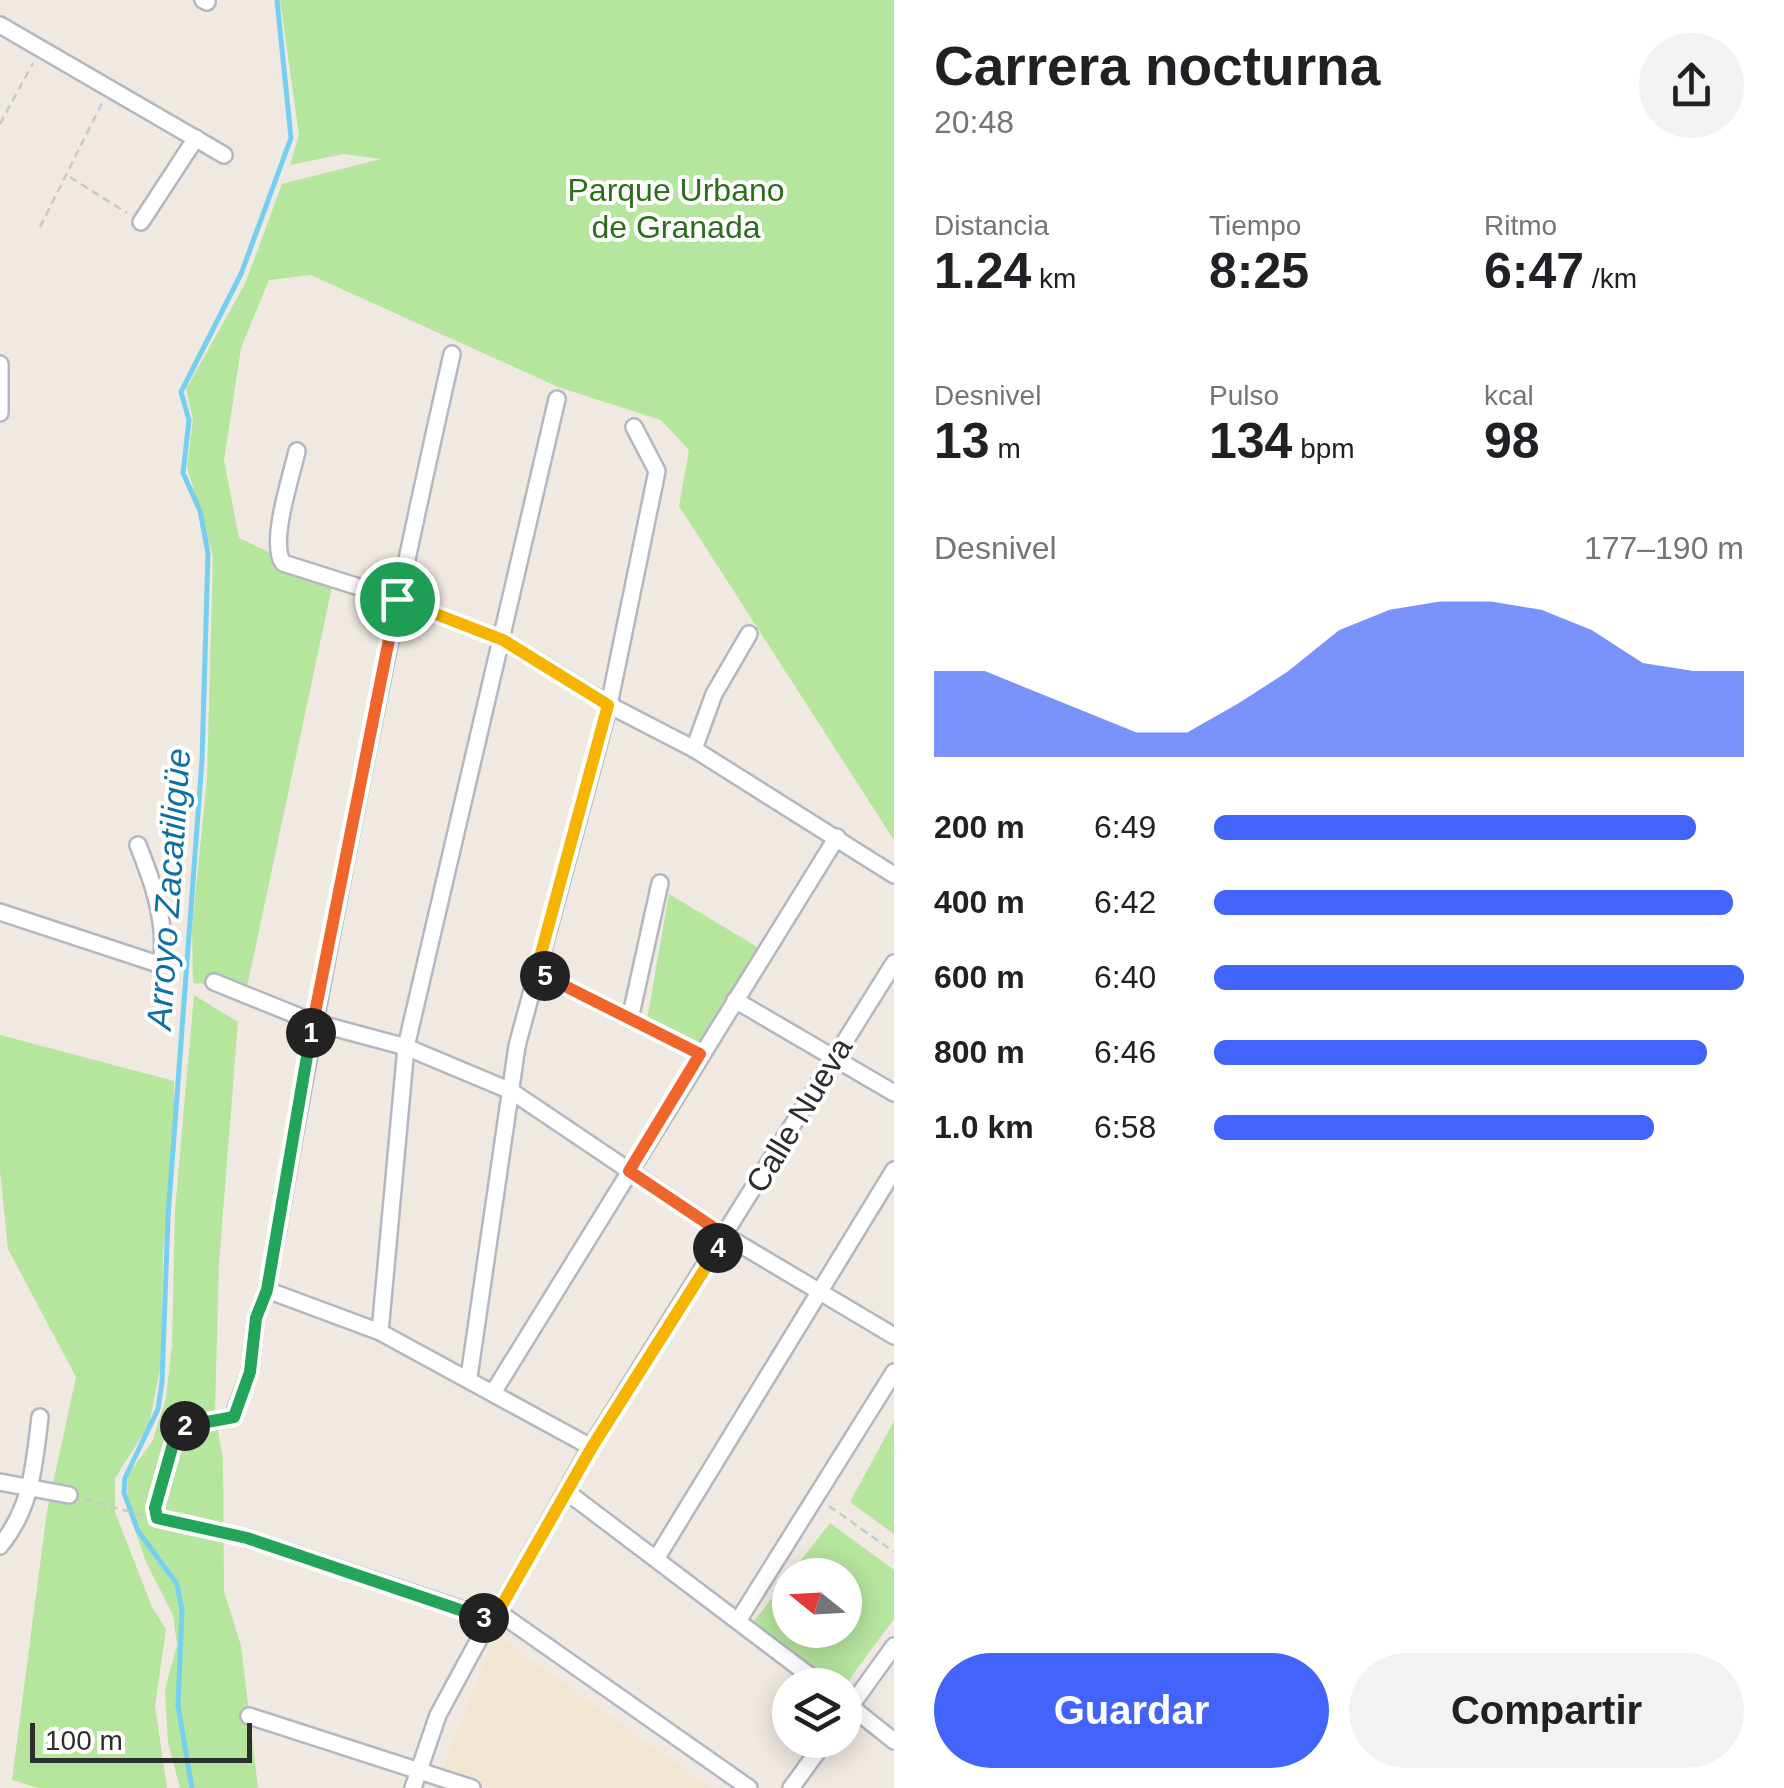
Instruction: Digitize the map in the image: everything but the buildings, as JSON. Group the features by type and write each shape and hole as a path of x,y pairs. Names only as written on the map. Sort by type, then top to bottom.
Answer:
{"street":[{"path":"0,24 224,155"},
{"path":"142,222 196,138"},
{"path":"234,1417 250,1372 256,1318 267,1290 313,1022 397,599 452,354"},
{"path":"0,364 0,413"},
{"path":"380,1332 406,1047 557,398"},
{"path":"470,1377 516,1046 608,705 657,471 634,427"},
{"path":"296,451 278,535 276,554 283,564 397,599 503,640 608,705 694,749 894,875"},
{"path":"694,749 714,694 749,634"},
{"path":"494,1391 837,837"},
{"path":"0,912 155,963 162,958 164,942 154,884 138,845"},
{"path":"630,1019 660,883"},
{"name":"Calle Nueva","path":"414,1788 438,1716 592,1447 894,963"},
{"path":"536,972 700,1054"},
{"path":"214,982 313,1022 406,1047 511,1092 726,1236 824,1290 894,1336"},
{"path":"735,1000 894,1093"},
{"path":"656,1559 894,1170"},
{"path":"267,1290 380,1332 470,1377 592,1447"},
{"path":"738,1621 894,1372"},
{"path":"0,1546 19,1523 31,1490 40,1417"},
{"path":"0,1482 68,1495"},
{"path":"567,1492 800,1668"},
{"path":"247,1538 494,1616 749,1788"},
{"path":"862,1688 894,1646"},
{"path":"249,1716 472,1788"},
{"path":"862,1718 894,1741"},
{"path":"791,1788 813,1758"}],"path":[{"path":"0,124 41,48"},
{"path":"40,227 69,176 109,88"},
{"path":"69,176 142,222"},
{"path":"157,1518 155,1508 175,1437 184,1426 234,1417"},
{"path":"68,1495 247,1538"},
{"path":"816,1496 894,1552"}],"shaded area":[{"path":"496,1635 710,1788 489,1788 441,1772"}],"green space":[{"name":"Parque Urbano de Granada","path":"280,0 894,0 894,840 679,506 689,450 661,420 558,387 311,275 269,280 241,348 224,460 239,538 333,582 247,987 193,983 192,926 207,779 213,556 187,467 193,419 186,389 245,284 282,184 381,159 344,154 290,165 299,135"},
{"path":"669,894 759,948 698,1045 647,1020"},
{"path":"194,995 238,1022 219,1263 215,1411 223,1460 224,1591 241,1646 258,1788 180,1788 168,1743 165,1690 177,1645 173,1615 146,1562 127,1507 128,1475 153,1440 166,1398 172,1344 175,1210"},
{"path":"0,1035 174,1081 175,1130 163,1253 162,1358 149,1425 115,1478 115,1512 152,1607 166,1629 155,1706 167,1788 39,1788 12,1780 47,1511 76,1377 8,1249 0,1171"},
{"path":"894,1421 894,1534 850,1502"},
{"path":"830,1523 894,1570 894,1619 858,1668 808,1668 781,1648 862,1648 862,1558 803,1558"},
{"path":"772,1598 772,1641 751,1625"}],"waterway":[{"name":"Arroyo Zacatiligüe","path":"192,1788 178,1706 182,1611 177,1584 138,1531 124,1493 125,1478 158,1409 162,1382 168,1217 202,760 208,553 200,511 183,473 189,420 181,392 241,274 291,138 277,0"}],"route":[{"path":"397,599 503,640 608,705 536,972 700,1054 629,1171 726,1236 592,1447 490,1620 247,1538 179,1526 157,1518 155,1508 175,1437 184,1426 234,1417 250,1372 256,1318 267,1290 313,1022 397,599"}]}
